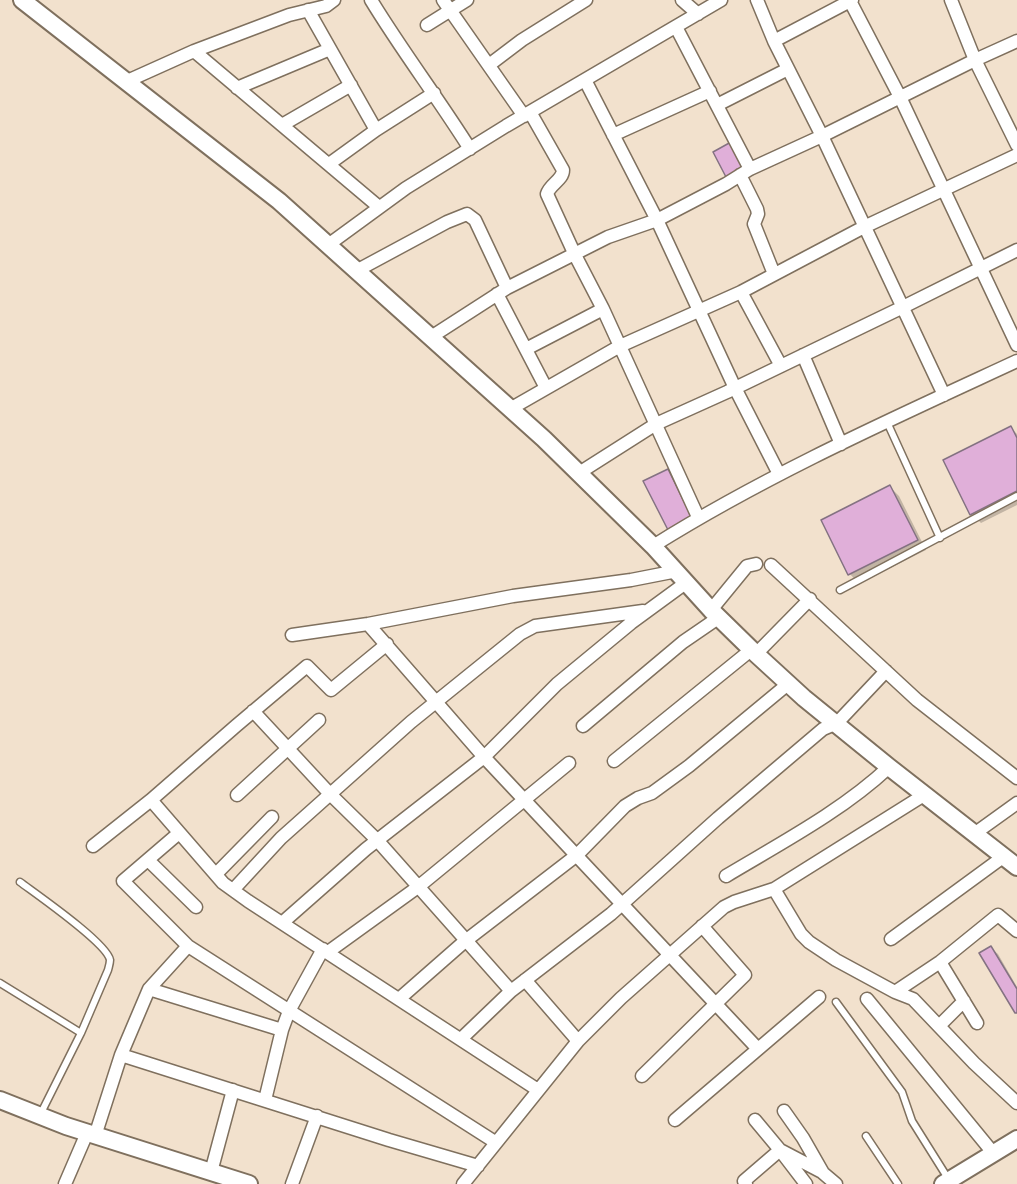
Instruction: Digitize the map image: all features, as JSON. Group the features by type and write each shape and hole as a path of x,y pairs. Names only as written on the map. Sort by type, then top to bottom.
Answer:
{"street":[{"path":"22,0 228,160 328,245 579,473 653,546 714,614 788,684 1010,862 891,939"},
{"path":"125,82 194,51 289,15 326,6 334,0"},
{"path":"371,0 470,149"},
{"path":"427,25 446,5 467,0"},
{"path":"682,0 698,14"},
{"path":"328,245 406,188 721,0"},
{"path":"756,0 944,395"},
{"path":"951,0 975,60 1017,145"},
{"path":"774,41 851,1 900,97 1017,345"},
{"path":"489,65 578,2"},
{"path":"446,5 527,114 563,170 563,175 547,194 574,255 603,309 698,517"},
{"path":"308,10 376,130"},
{"path":"676,27 717,105 745,172 758,214 754,224 774,274"},
{"path":"431,337 502,291 608,237 657,220 745,172 1017,41"},
{"path":"237,88 330,49"},
{"path":"194,51 379,207"},
{"path":"717,105 788,69"},
{"path":"585,80 657,220 735,388 779,474"},
{"path":"282,125 351,85"},
{"path":"613,135 710,91"},
{"path":"329,164 376,130 434,93"},
{"path":"510,409 620,346 741,292 864,227 1017,155"},
{"path":"356,271 447,222 467,214 476,220 526,349 546,388"},
{"path":"579,473 656,424 901,308 1017,249"},
{"path":"741,292 781,366"},
{"path":"526,349 603,309"},
{"path":"803,355 841,444"},
{"path":"653,546 698,517 779,474 1017,361"},
{"path":"583,726 714,614 747,566 756,564"},
{"path":"771,565 917,700 1017,778"},
{"path":"282,923 377,840 484,757 557,684 648,611 682,577"},
{"path":"292,635 368,624 513,596 631,580 682,577"},
{"path":"614,761 753,652 810,599"},
{"path":"232,890 281,838 436,701 507,642 535,627 648,611"},
{"path":"368,624 484,757 758,1049"},
{"path":"93,846 307,666 332,690 387,645"},
{"path":"462,1038 512,991 622,904 718,818 823,729 837,723 886,671"},
{"path":"399,999 466,940 577,855 625,806 652,793 689,766 788,684"},
{"path":"253,711 330,794 377,840 512,991"},
{"path":"237,795 319,720"},
{"path":"266,1100 288,1011 326,951 418,887 569,763"},
{"path":"726,876 804,829 872,783 889,767"},
{"path":"463,1184 578,1041 621,998 724,907 774,889 924,795"},
{"path":"150,800 232,890 462,1038 538,1090"},
{"path":"974,834 1017,803"},
{"path":"216,874 272,817"},
{"path":"179,833 123,881 188,946 495,1142"},
{"path":"148,860 195,907"},
{"path":"774,889 801,934 809,942 836,960 895,992 913,999 981,1070 1017,1103"},
{"path":"895,992 940,962 998,915 1017,931"},
{"path":"642,1076 745,975 702,926"},
{"path":"65,1184 91,1135 149,989 188,946"},
{"path":"940,962 977,1023"},
{"path":"525,980 578,1041"},
{"path":"149,989 282,1030"},
{"path":"675,1120 819,996"},
{"path":"867,999 994,1154"},
{"path":"939,1026 964,1001"},
{"path":"121,1055 478,1166"},
{"path":"211,1172 232,1090"},
{"path":"0,1100 91,1135 249,1184"},
{"path":"784,1111 824,1173"},
{"path":"292,1184 317,1116"},
{"path":"755,1120 806,1184"},
{"path":"946,1182 1017,1139"},
{"path":"780,1150 824,1173 836,1184"},
{"path":"746,1184 744,1181 780,1150"}],"lane":[{"path":"887,422 940,538"},
{"path":"840,590 1017,496"},
{"path":"20,882 76,923 106,952 110,960 108,970 81,1032 40,1116"},
{"path":"0,983 81,1032"},
{"path":"836,1002 902,1092 912,1121 946,1182"},
{"path":"866,1136 898,1184"}],"building":[{"path":"731,142 745,169 727,179 713,152"},
{"path":"1011,426 1017,438 1017,491 970,515 943,460"},
{"path":"668,469 692,518 668,530 643,481"},
{"path":"890,485 918,540 848,575 821,520"},
{"path":"991,946 1017,989 1017,1013 979,953"}]}
